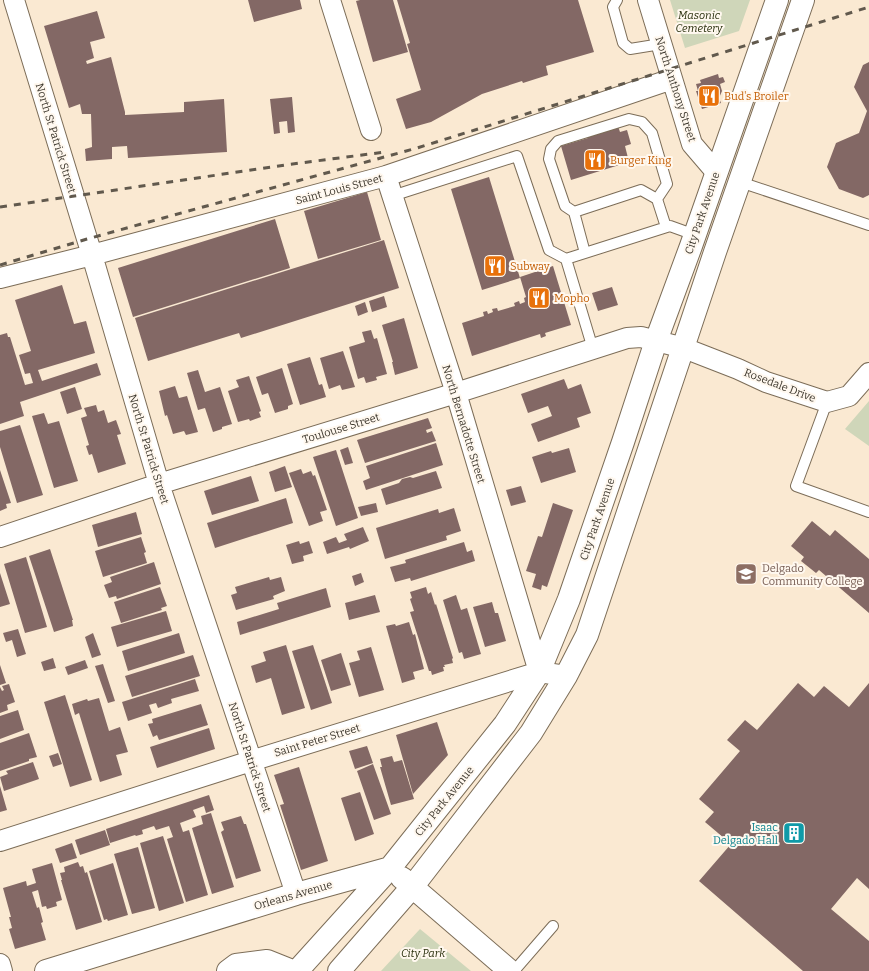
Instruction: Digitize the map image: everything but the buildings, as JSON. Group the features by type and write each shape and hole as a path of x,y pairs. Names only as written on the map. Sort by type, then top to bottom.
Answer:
{"main road":[{"name":"City Park Avenue","path":"297,971 390,868 505,724 539,672 569,599 656,341 777,0"},
{"path":"339,971 413,886 531,733 566,676 587,635 716,252 803,0"},
{"path":"390,868 413,886 510,971"},
{"name":"Orleans Avenue","path":"46,971 296,894 390,868"},
{"path":"327,971 335,951 375,885"},
{"path":"228,971 236,965 268,961 292,971"}],"street":[{"path":"330,0 371,130"},
{"name":"North Anthony Street","path":"648,0 692,144 716,172"},
{"name":"North St Patrick Street","path":"13,2 92,255 159,484 296,894"},
{"name":"Saint Louis Street","path":"0,278 92,255 386,176 672,79"},
{"name":"North Bernadotte Street","path":"386,176 456,393 539,672"},
{"name":"Toulouse Street","path":"0,537 159,484 456,393 627,338 641,337 684,348"},
{"name":"Rosedale Drive","path":"684,348 738,369 766,382 827,402 849,396 869,373"},
{"name":"Saint Peter Street","path":"0,841 251,760 539,672 566,676"},
{"path":"0,964 2,971"}],"lane":[{"path":"616,0 613,7 623,44 630,49 661,44"},
{"path":"585,253 574,212 565,206 549,159 551,149 558,141 629,119 642,122 652,133 667,184 657,198"},
{"path":"392,196 517,156 549,250 566,259 593,349"},
{"path":"740,182 869,225"},
{"path":"574,212 641,190 657,198 666,227"},
{"path":"566,259 670,226 716,252"},
{"path":"827,402 796,486 869,512"},
{"path":"514,971 553,926"}],"green space":[{"name":"Masonic Cemetery","path":"670,0 750,0 739,31 685,48"},
{"path":"869,401 869,446 845,429"},
{"name":"City Park","path":"420,929 471,971 381,971"}],"railway":[{"path":"0,265 87,239 417,148 869,7"},
{"path":"0,207 285,165 385,152"}],"place":[{"name":"Bud's Broiler","path":"709,96"},
{"name":"Burger King","path":"595,160"},
{"name":"Subway","path":"495,266"},
{"name":"Mopho","path":"539,298"},
{"name":"Delgado Community College","path":"746,574"},
{"name":"Isaac Delgado Hall","path":"794,833"}]}
